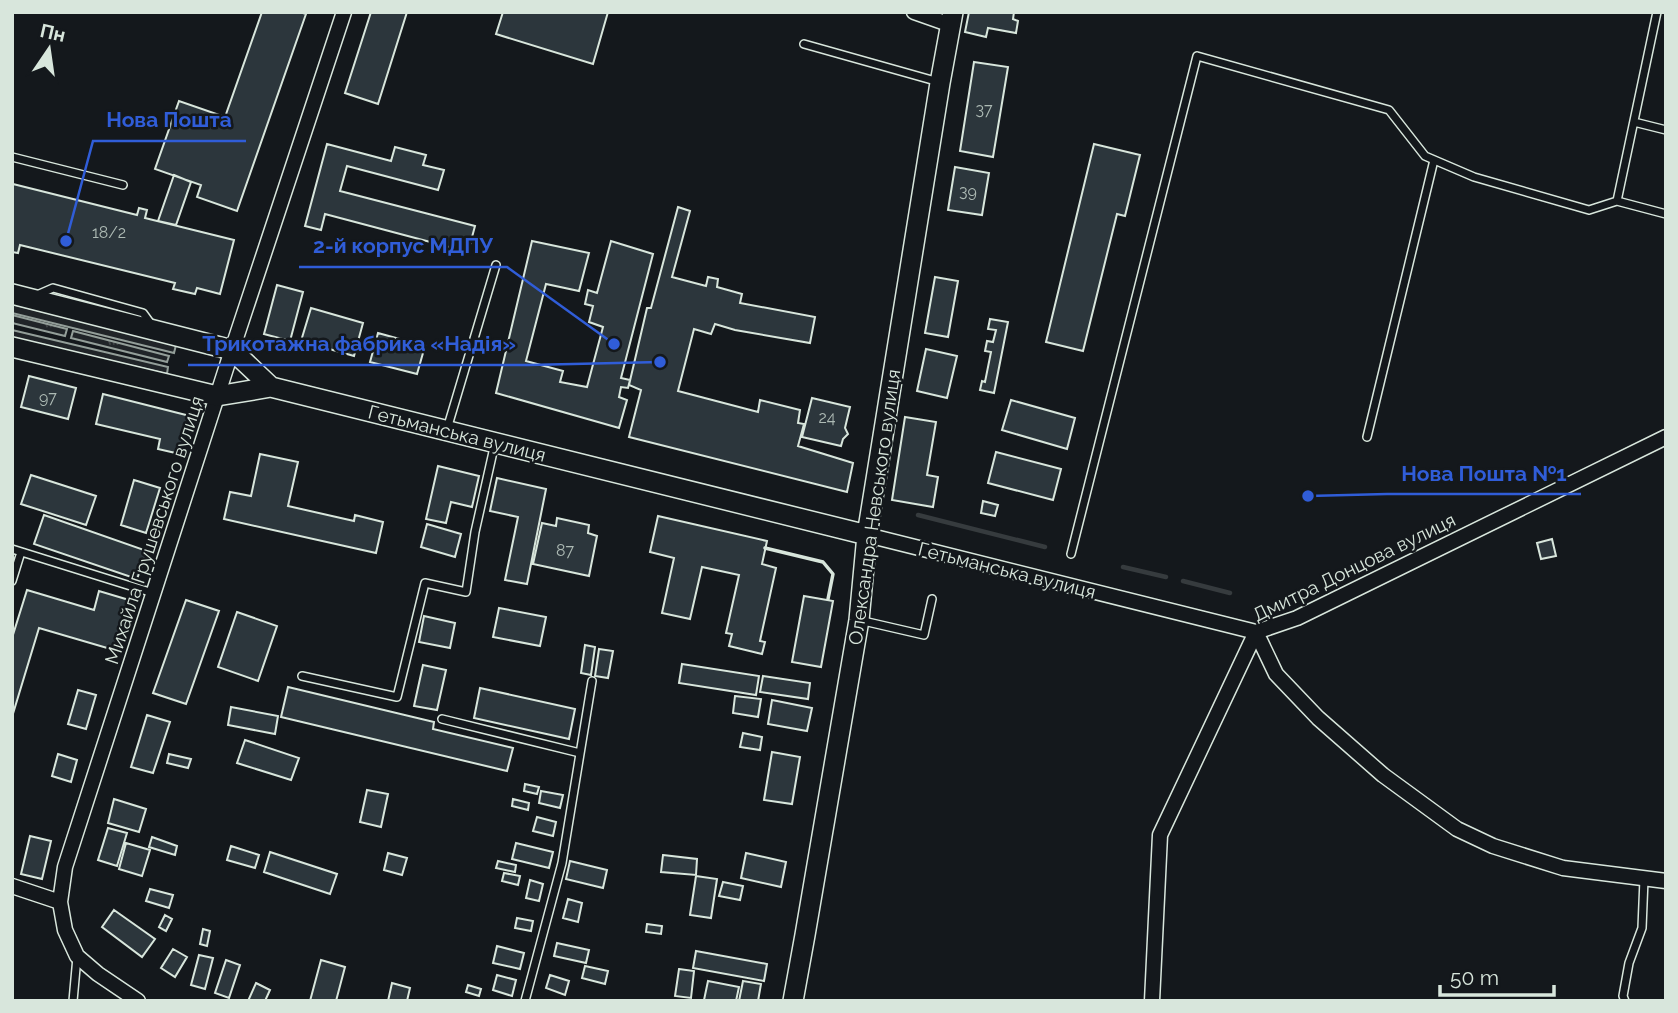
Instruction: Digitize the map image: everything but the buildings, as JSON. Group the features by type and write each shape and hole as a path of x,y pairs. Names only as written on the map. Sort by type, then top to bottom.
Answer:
{"street":[{"name":"Михайла Грушевського вулиця","path":"60,902 65,867 344,12"},
{"path":"914,12 952,18"},
{"name":"Олександра Невського вулиця","path":"793,1001 859,620 867,535 952,18"},
{"name":"Гетьманська вулиця","path":"21,296 232,350 271,387"},
{"name":"Гетьманська вулиця","path":"12,347 218,396 271,387 1256,632"},
{"name":"Дмитра Донцова вулиця","path":"1152,1001 1160,835 1256,632 1297,618 1666,437"},
{"path":"1256,632 1276,674 1318,718 1383,775 1457,829 1493,846 1563,868 1666,881"},
{"path":"12,886 60,902 65,930 77,956 138,1001"}],"lane":[{"path":"1617,201 1657,12"},
{"path":"804,44 940,83"},
{"path":"1071,554 1197,56 1388,110 1425,156 1474,177 1589,210 1617,201 1666,214"},
{"path":"1634,122 1666,130"},
{"path":"12,157 123,185"},
{"path":"1367,437 1434,160"},
{"path":"447,430 496,265"},
{"path":"302,676 397,697 425,583 466,592 475,532 495,442"},
{"path":"12,550 154,593"},
{"path":"12,581 21,552"},
{"path":"859,620 924,635 932,599"},
{"path":"525,1001 562,863 592,681"},
{"path":"442,719 580,753"},
{"path":"1625,1001 1623,996 1629,963 1642,928 1644,879"},
{"path":"73,1001 77,956"}],"green space":[{"path":"12,304 176,345 174,353 12,313"},
{"path":"12,315 67,329 65,336 12,323"},
{"path":"12,330 168,367 167,374 12,338"},
{"path":"73,331 169,356 167,362 71,338"}],"waterway":[{"path":"918,515 1045,547"},
{"path":"1123,567 1166,577"},
{"path":"1183,581 1230,593"}],"wall":[{"path":"765,548 823,562 833,574 828,599"}],"place":[{"name":"Нова Пошта","path":"66,241"},
{"name":"2-й корпус МДПУ","path":"614,344"},
{"name":"Трикотажна фабрика «Надія»","path":"660,362"},
{"name":"Нова Пошта №1","path":"1308,496"}]}
